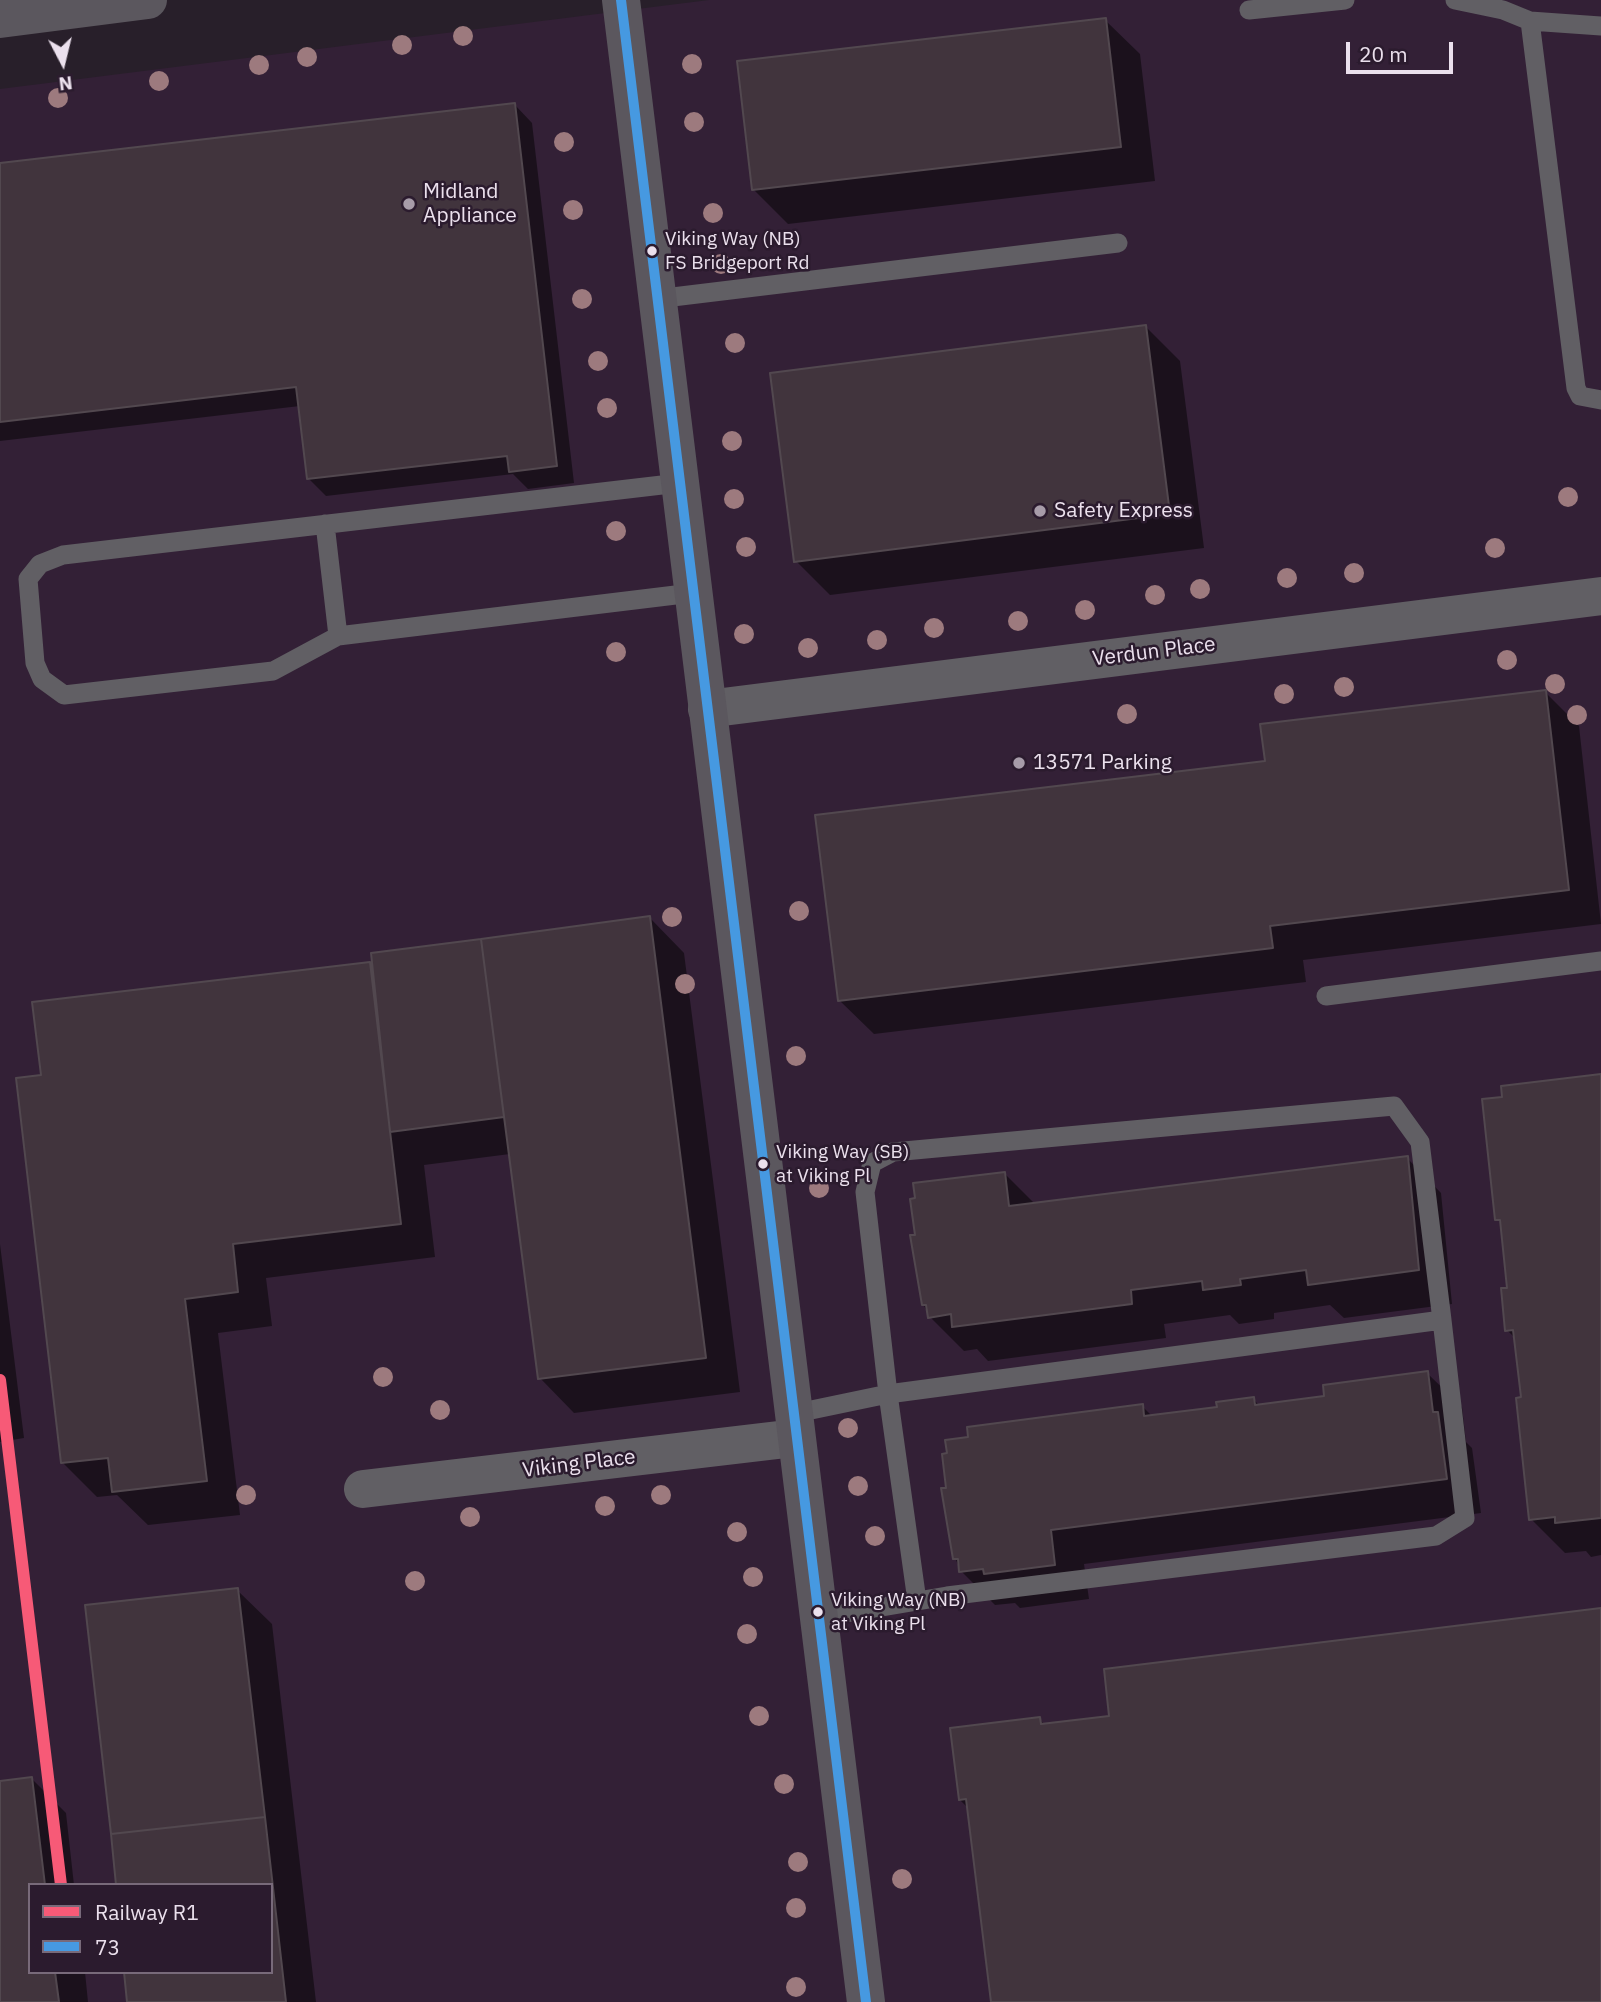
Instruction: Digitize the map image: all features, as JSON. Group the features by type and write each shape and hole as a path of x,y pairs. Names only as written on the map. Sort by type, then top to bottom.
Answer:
{"street":[{"path":"621,0 793,1426 866,2002"},
{"path":"0,19 140,1"},
{"name":"Verdun Place","path":"706,709 1601,596"},
{"name":"Viking Place","path":"363,1489 793,1426"}],"lane":[{"path":"1249,10 1345,0"},
{"path":"1455,0 1503,10 1530,21 1601,26"},
{"path":"1530,21 1576,388 1580,396 1601,400"},
{"path":"656,299 1118,243"},
{"path":"679,483 63,555 40,564 27,579 35,663 42,679 64,695 273,671 338,636 692,593"},
{"path":"325,524 338,636"},
{"path":"1326,996 1601,961"},
{"path":"817,1618 917,1601 1436,1536 1465,1518 1420,1142 1394,1106 893,1152 872,1163 866,1192 888,1394 917,1601"},
{"path":"793,1426 888,1394 1442,1320"}],"shaded area":[{"path":"709,0 1601,0 1601,2002 0,2002 0,89"}],"building":[{"path":"1106,18 1121,147 752,190 737,61"},
{"path":"515,103 557,466 509,472 507,456 307,479 296,387 0,422 0,163"},
{"path":"1146,325 1170,514 794,562 770,373"},
{"path":"1546,690 1569,890 1270,926 1273,948 838,1001 815,815 1265,761 1260,724"},
{"path":"650,916 706,1358 538,1379 481,939"},
{"path":"481,939 504,1117 390,1132 371,953"},
{"path":"370,962 401,1224 233,1244 238,1292 185,1299 207,1481 112,1492 108,1458 61,1463 16,1078 41,1075 32,1002"},
{"path":"1601,1074 1601,1518 1555,1523 1555,1517 1529,1520 1516,1398 1521,1397 1513,1330 1505,1331 1501,1288 1507,1288 1500,1220 1495,1220 1482,1099 1502,1097 1501,1086"},
{"path":"1408,1156 1419,1270 1308,1285 1306,1270 1240,1279 1241,1285 1203,1290 1202,1281 1131,1290 1132,1304 952,1327 951,1314 928,1318 926,1305 922,1305 910,1235 915,1235 910,1199 915,1198 913,1183 1005,1172 1009,1206"},
{"path":"1428,1371 1433,1412 1438,1412 1447,1479 1051,1530 1055,1565 984,1574 983,1569 959,1572 958,1559 953,1559 941,1488 946,1488 942,1454 947,1453 945,1440 968,1437 967,1427 1143,1404 1144,1416 1217,1407 1216,1402 1254,1397 1255,1405 1324,1396 1323,1385"},
{"path":"238,1588 265,1817 111,1834 85,1605"},
{"path":"1601,1608 1601,2002 991,2002 966,1799 959,1800 950,1728 1040,1717 1041,1724 1109,1716 1104,1669"},
{"path":"32,1777 45,1883 28,1883 28,1974 55,1974 59,2002 0,2002 0,1781"},
{"path":"265,1817 272,1883 116,1883 111,1834"},
{"path":"273,1887 286,2002 127,2002 124,1974 273,1974"}],"rail line":[{"name":"R1","path":"0,1380 61,1883"}],"transit line":[{"name":"73","path":"621,0 866,2002"}],"place":[{"name":"Midland Appliance","path":"409,204"},
{"name":"Viking Way (NB) FS Bridgeport Rd","path":"652,251"},
{"name":"Safety Express","path":"1040,511"},
{"name":"13571 Parking","path":"1019,763"},
{"name":"Viking Way (SB) at Viking Pl","path":"763,1164"},
{"name":"Viking Way (NB) at Viking Pl","path":"818,1612"}]}
